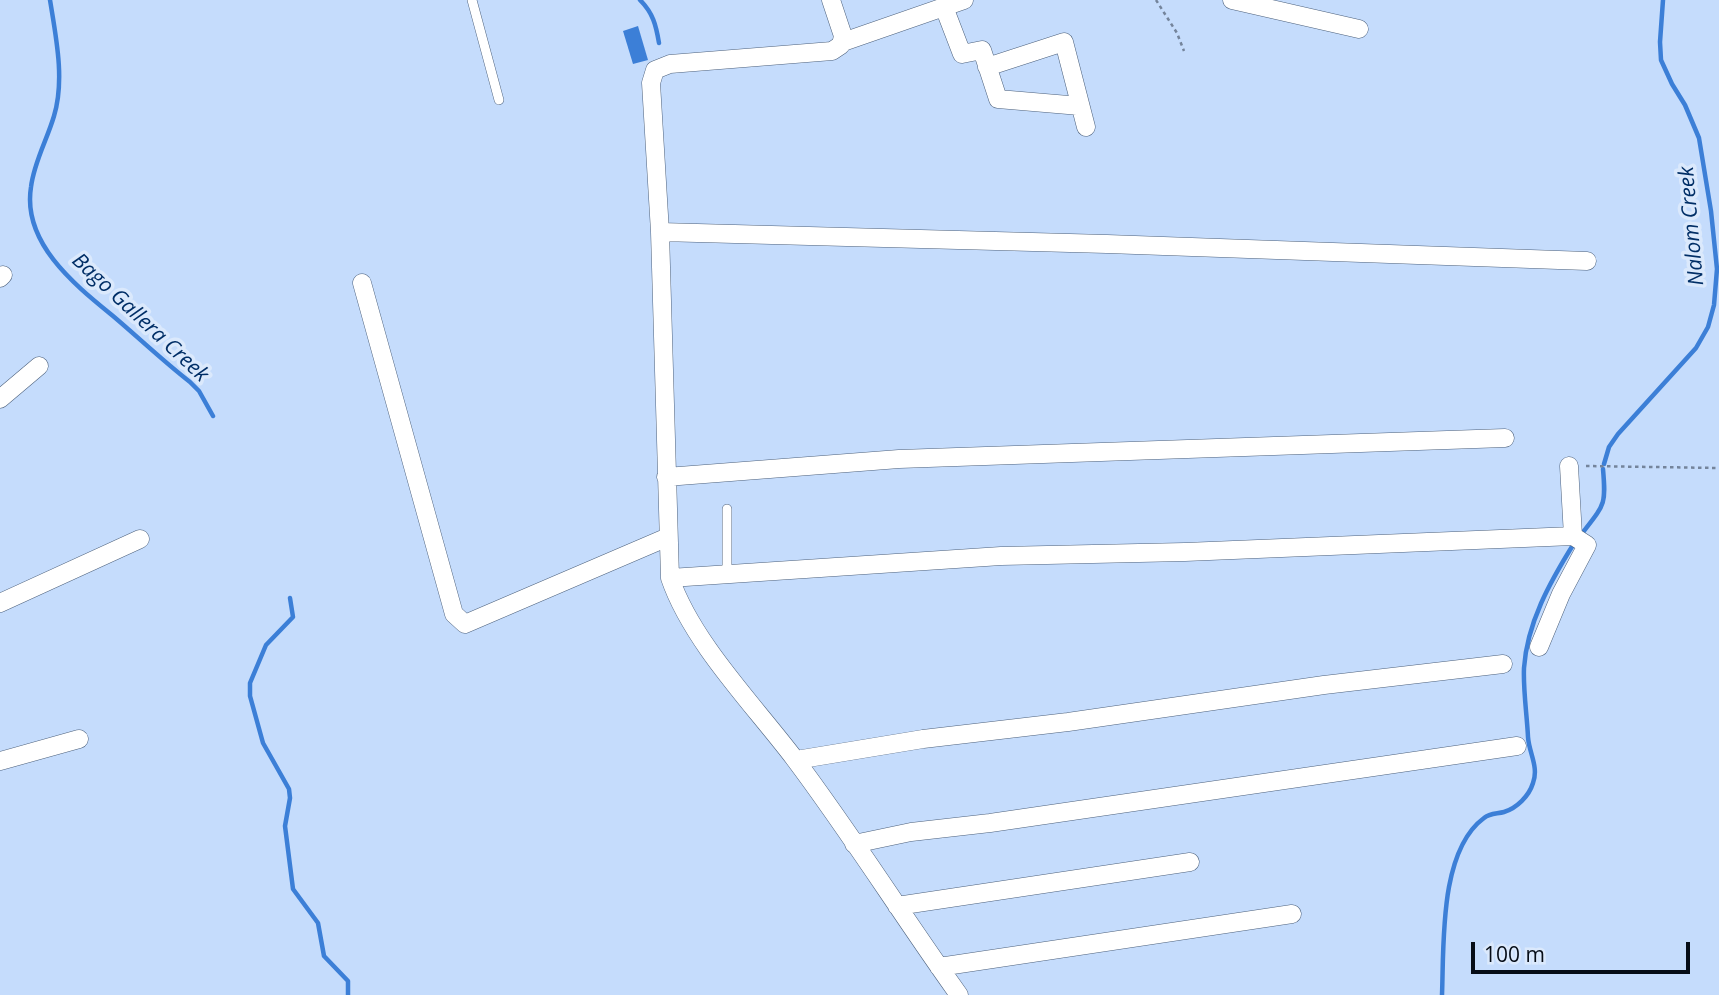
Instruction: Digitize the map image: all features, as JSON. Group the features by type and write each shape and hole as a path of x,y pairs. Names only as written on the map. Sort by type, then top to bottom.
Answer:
{"street":[{"path":"831,0 843,42"},
{"path":"959,995 796,760 695,630 678,602 670,578 660,232 651,83 655,70 670,64 825,53 838,49 843,42 964,0"},
{"path":"1231,0 1359,29"},
{"path":"944,7 962,54 982,50 998,99 1080,106"},
{"path":"987,67 1064,42 1086,127"},
{"path":"660,232 1587,261"},
{"path":"362,283 454,614 459,621 465,624 668,537"},
{"path":"0,399 39,366"},
{"path":"666,477 899,459 1505,438"},
{"path":"1569,466 1573,536"},
{"path":"670,578 1000,556 1185,552 1573,536 1587,545 1556,604 1539,647"},
{"path":"0,603 140,539"},
{"path":"796,760 923,739 1068,722 1324,685 1503,664"},
{"path":"0,761 79,739"},
{"path":"854,844 911,832 1517,746"},
{"path":"897,906 1190,862"},
{"path":"939,967 1293,914"}],"lane":[{"path":"472,0 499,100"},
{"path":"727,509 727,574"}],"path":[{"path":"1156,0 1177,33 1184,51"},
{"path":"1569,466 1719,468"}],"water":[{"path":"638,26 648,60 633,64 623,31"}],"waterway":[{"name":"Bago Gallera Creek","path":"50,0 59,88 54,116 31,187 30,207 35,226 54,261 68,276 190,382 199,391 213,416"},
{"path":"640,0 653,20 659,43"},
{"name":"Nalom Creek","path":"1604,464 1609,447 1618,434 1696,348 1708,327 1714,305 1717,269 1699,138 1661,60 1663,0"},
{"name":"Nalom Creek","path":"1584,531 1596,515 1604,497 1603,469"},
{"name":"Nalom Creek","path":"1442,995 1447,900 1451,875 1459,853 1469,833 1484,818 1509,810 1518,804 1529,792 1535,777 1528,737 1524,685 1526,651 1541,604 1573,545"},
{"name":"Bago Gallera Creek","path":"290,598 293,617 266,645 250,683 250,696 263,743 289,789 285,826 293,889 318,923 324,956 348,981 348,995"}]}
